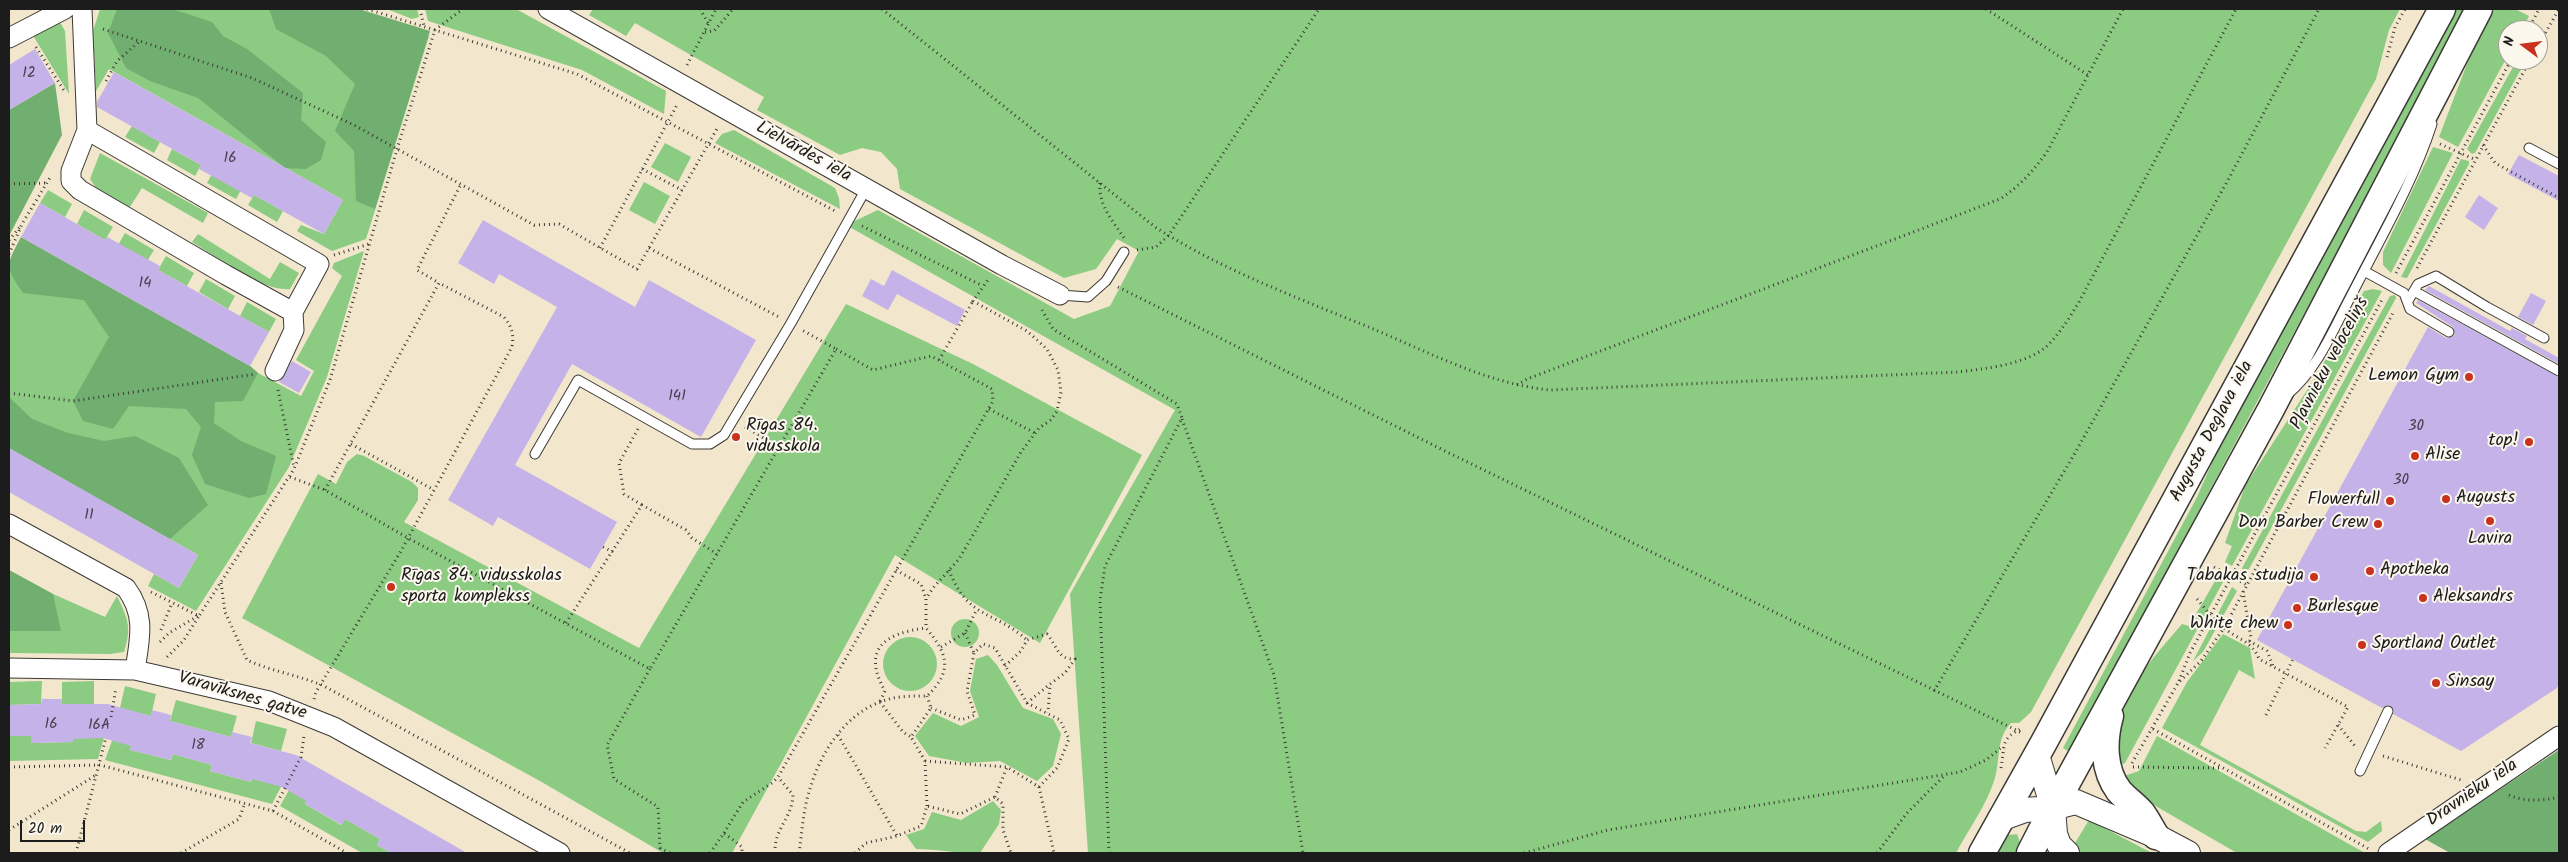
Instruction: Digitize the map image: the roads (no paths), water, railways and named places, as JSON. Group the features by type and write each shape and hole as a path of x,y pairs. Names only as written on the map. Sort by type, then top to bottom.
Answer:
{"main road":[{"name":"Augusta Deglava iela","path":"1982,853 2000,819 2031,745 2442,9"},
{"path":"2030,853 2271,409 2479,9"},
{"path":"2117,694 2106,731 2106,762 2110,775 2120,791 2142,812 2156,836"}],"street":[{"path":"9,38 65,9"},
{"path":"82,9 87,130 71,171 71,180 80,190 293,312"},
{"name":"Lielvārdes iela","path":"548,9 681,86 1002,265 1060,295"},
{"path":"87,130 319,264 293,312 294,330 274,371"},
{"path":"9,524 126,588 136,602 140,618 127,670"},
{"name":"Varavīksnes gatve","path":"9,668 127,670 157,674 270,701 334,727 560,853"},
{"name":"Dravnieku iela","path":"2380,852 2491,782 2559,736"},
{"path":"2031,745 2053,808 2055,834 2059,845 2067,853"},
{"path":"2000,819 2025,810 2053,808 2076,802 2156,836 2188,853"}],"lane":[{"path":"2271,409 2300,385 2325,345 2364,271 2427,139 2454,55"},
{"path":"2529,148 2559,164"},
{"path":"535,454 578,380 692,444 710,444 724,435 791,323 866,189"},
{"path":"1060,295 1088,297 1106,281 1124,252"},
{"path":"2364,271 2391,284 2406,297 2410,309 2450,332"},
{"path":"2406,297 2414,291 2418,284 2436,276 2544,338"},
{"path":"2414,291 2559,371"},
{"path":"2360,771 2371,752 2388,711"}],"place":[{"name":"Lemon Gym","path":"2469,377"},
{"name":"Rīgas 84. vidusskola","path":"736,437"},
{"name":"top!","path":"2529,442"},
{"name":"Alise","path":"2415,456"},
{"name":"Augusts","path":"2446,499"},
{"name":"Flowerfull","path":"2390,501"},
{"name":"Lavira","path":"2490,521"},
{"name":"Don Barber Crew","path":"2378,524"},
{"name":"Apotheka","path":"2370,571"},
{"name":"Tabakas studija","path":"2314,577"},
{"name":"Rīgas 84. vidusskolas sporta komplekss","path":"391,587"},
{"name":"Aleksandrs","path":"2423,598"},
{"name":"Burlesque","path":"2297,608"},
{"name":"White chew","path":"2288,625"},
{"name":"Sportland Outlet","path":"2362,645"},
{"name":"Sinsay","path":"2436,683"}]}
